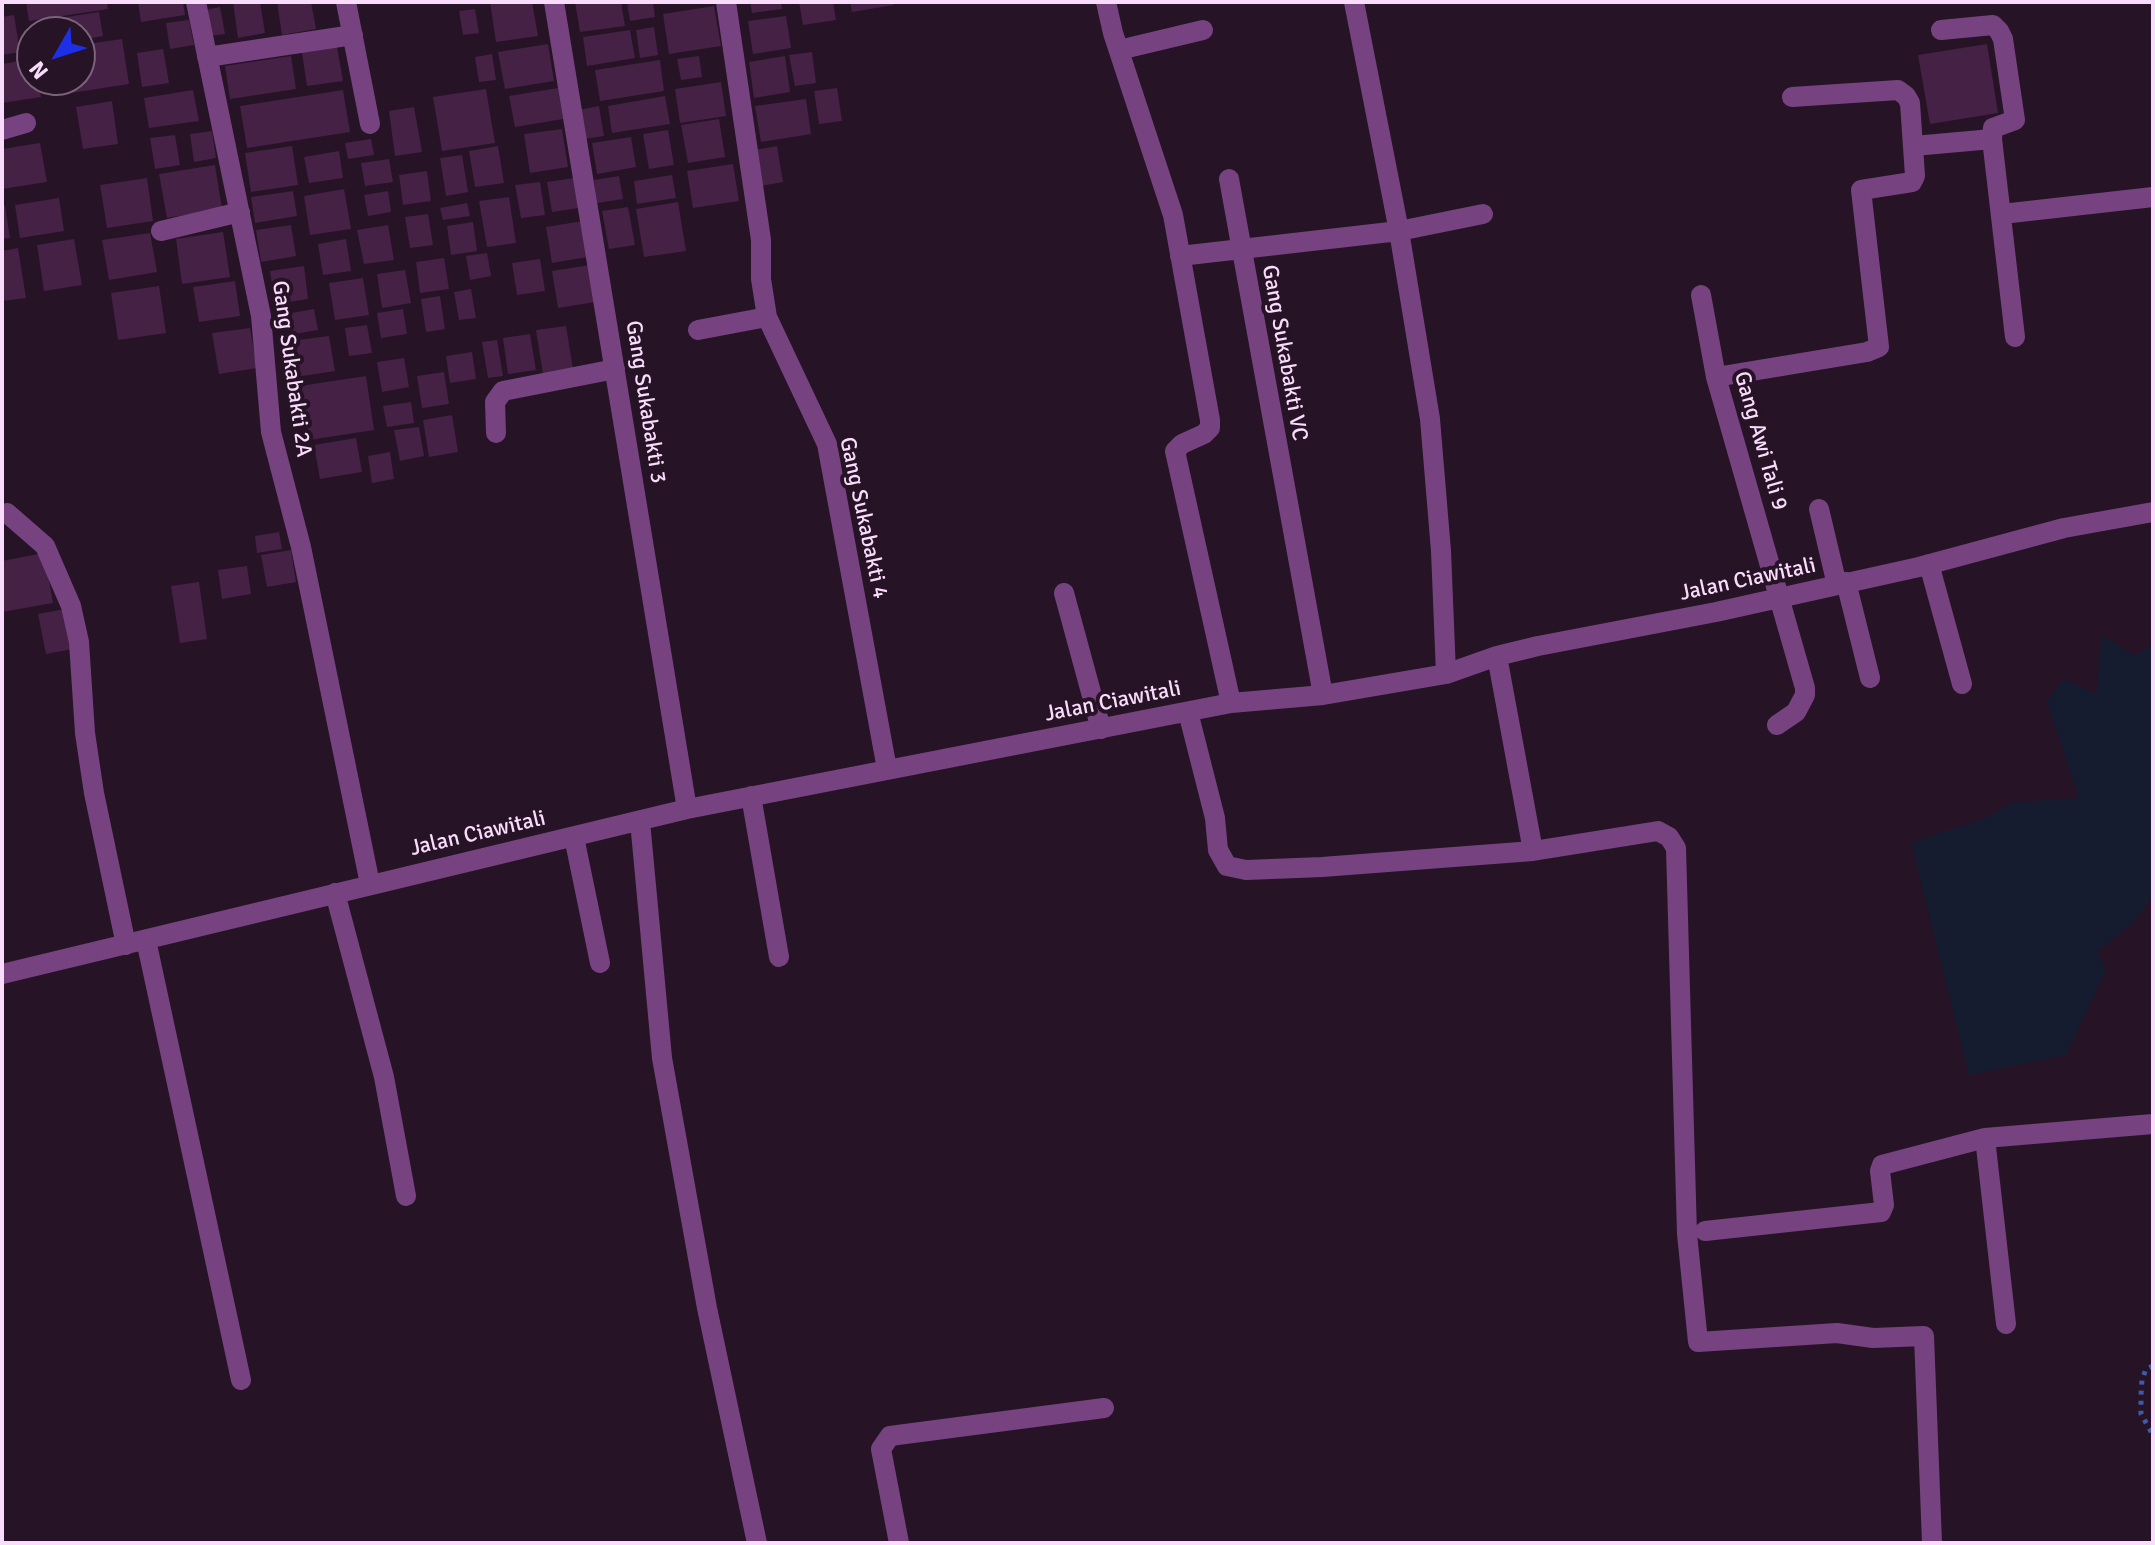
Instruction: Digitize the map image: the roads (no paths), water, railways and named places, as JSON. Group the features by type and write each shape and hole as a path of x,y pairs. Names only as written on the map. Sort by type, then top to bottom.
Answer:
{"street":[{"name":"Gang Sukabakti 2A","path":"196,2 261,316 271,432 301,547 370,884"},
{"path":"346,2 370,124"},
{"name":"Gang Sukabakti 3","path":"554,2 687,809"},
{"name":"Gang Sukabakti 4","path":"726,2 759,226 761,279 767,317 827,444 887,769"},
{"path":"1106,2 1173,215 1210,420 1210,428 1204,434 1182,444 1175,451 1231,703"},
{"path":"1354,2 1399,231 1430,419 1441,551 1446,674"},
{"path":"1941,30 1993,25 2003,39 2015,120 1993,128 1992,139 2015,337"},
{"path":"1119,50 1203,30"},
{"path":"207,57 353,35"},
{"path":"1716,377 1867,352 1879,347 1861,190 1912,182 1915,176 1910,103 1898,90 1792,97"},
{"path":"2,130 26,123"},
{"path":"1914,146 1992,139"},
{"name":"Gang Sukabakti VC","path":"1229,179 1323,695"},
{"path":"2002,214 2153,197"},
{"path":"161,231 240,212"},
{"path":"1180,256 1399,231 1483,214"},
{"name":"Gang Awi Tali 9","path":"1701,295 1716,377 1805,695 1796,712 1777,725"},
{"path":"698,330 767,317"},
{"path":"496,433 495,402 503,391 615,369"},
{"path":"1819,509 1870,678"},
{"name":"Jalan Ciawitali","path":"2,974 687,809 1231,703 1323,695 1446,674 1497,656 1841,584 2064,528 2153,512"},
{"path":"2,514 7,513 45,546 71,606 79,642 85,733 94,793 136,942 241,1380"},
{"path":"1929,564 1962,684"},
{"path":"1064,593 1101,729"},
{"path":"1497,656 1533,851"},
{"path":"1188,712 1215,818 1218,850 1227,866 1246,870 1322,867 1533,851 1658,831 1669,837 1676,848 1687,1234 1698,1342 1837,1333 1873,1338 1924,1336 1932,1543"},
{"path":"751,796 779,957"},
{"path":"640,821 662,1058 707,1308 757,1543"},
{"path":"574,837 600,963"},
{"path":"335,893 384,1077 406,1196"},
{"path":"1705,1231 1881,1212 1884,1205 1882,1165 1985,1138 2153,1124"},
{"path":"1985,1138 2006,1324"},
{"path":"899,1543 881,1449 890,1436 1104,1408"}]}
